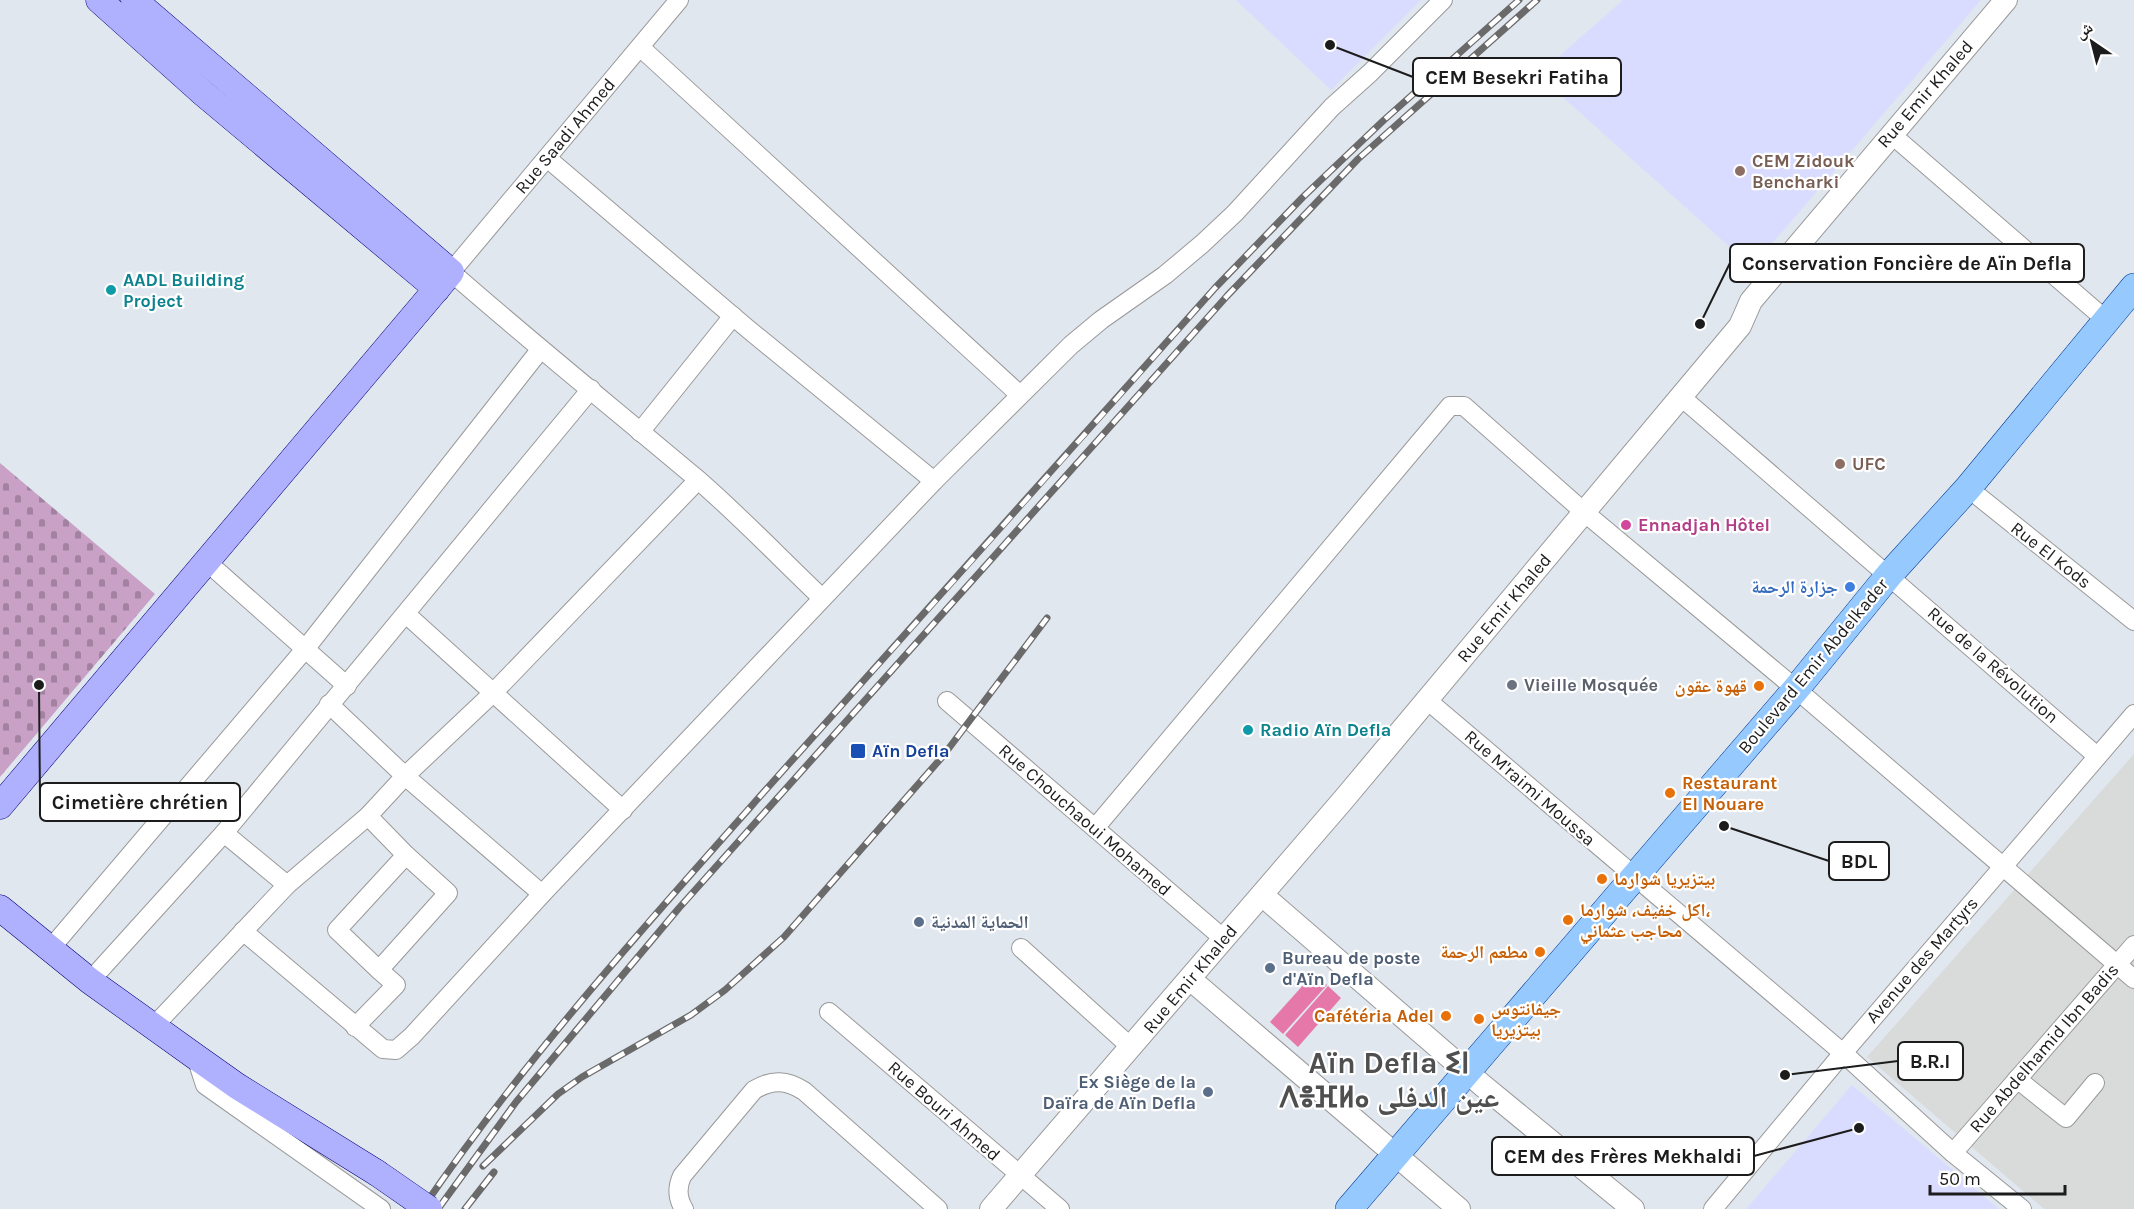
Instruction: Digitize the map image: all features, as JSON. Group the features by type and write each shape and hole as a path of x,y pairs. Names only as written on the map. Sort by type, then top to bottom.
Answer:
{"main road":[{"path":"99,0 204,94 444,280"},
{"path":"134,0 444,280"},
{"path":"0,806 444,280"},
{"name":"Boulevard Emir Abdelkader","path":"1349,1209 1796,689 1888,575 1968,488 2134,287"},
{"path":"0,908 90,981 237,1086 377,1173 429,1209"}],"street":[{"name":"Rue Saadi Ahmed","path":"444,280 680,0"},
{"path":"243,931 383,1049 396,1050 412,1036 542,894 934,481 1071,345 1101,320 1165,275 1235,213 1332,107 1370,73 1443,0"},
{"name":"Rue Emir Khaled","path":"991,1209 1132,1048 1427,700 1740,326 1751,301 2006,0"},
{"path":"640,47 1020,395"},
{"path":"1891,134 2106,320"},
{"path":"547,158 733,316 934,481"},
{"path":"444,280 591,389 698,480 822,598"},
{"path":"640,432 733,316"},
{"path":"51,948 306,648 540,350"},
{"path":"90,981 224,833 591,389"},
{"name":"Rue de la Révolution","path":"1680,396 2097,756"},
{"path":"1095,828 1450,406 1464,406 1584,512 1796,689 2134,979"},
{"path":"154,1026 287,885 368,816 405,776 493,693 698,480"},
{"name":"Rue El Kods","path":"1968,488 2134,621"},
{"path":"207,562 347,686"},
{"path":"406,614 623,810"},
{"name":"Rue M'raimi Moussa","path":"1427,700 1843,1053 1953,1153 2022,1209"},
{"name":"Rue Chouchaoui Mohamed","path":"947,701 1224,939"},
{"path":"329,705 405,776 542,894"},
{"name":"Avenue des Martyrs","path":"1713,1209 1843,1053 2134,714"},
{"path":"368,816 448,893 379,970"},
{"path":"224,833 287,885"},
{"path":"355,1027 396,985 337,930 406,855"},
{"path":"1262,895 1467,1072 1633,1209"},
{"name":"Rue Abdelhamid Ibn Badis","path":"1953,1153 2134,945"},
{"path":"1021,948 1132,1048"},
{"path":"1190,979 1459,1209"},
{"name":"Rue Bouri Ahmed","path":"829,1012 1060,1209"},
{"path":"196,1057 206,1085 371,1206"},
{"path":"2017,1079 2066,1118 2096,1083"},
{"path":"684,1209 678,1190 682,1176 754,1090 764,1084 774,1082 785,1082 804,1091 938,1209"}],"shaded area":[{"path":"1236,0 1421,0 1331,90"},
{"name":"CEM Zidouk Bencharki","path":"1623,0 1981,0 1752,267 1538,75"},
{"path":"2134,754 2134,1209 2044,1209 1867,1057"},
{"path":"1314,973 1327,985 1283,1034 1270,1022"},
{"path":"1328,986 1341,998 1298,1047 1285,1035"},
{"path":"1852,1085 1955,1172 1999,1209 1746,1209"}],"green space":[{"path":"0,463 155,594 0,777"}],"railway":[{"path":"422,1209 463,1150 551,1037 644,927 1215,288 1303,197 1384,120 1519,0"},
{"path":"438,1209 516,1102 679,908 1227,296 1358,159 1537,0"},
{"path":"483,1166 558,1094 582,1077 691,1015 725,990 784,937 943,756 1047,618"},
{"path":"465,1209 494,1172"}],"place":[{"name":"CEM Besekri Fatiha","path":"1330,45"},
{"name":"CEM Zidouk Bencharki","path":"1740,171"},
{"name":"AADL Building Project","path":"111,290"},
{"name":"Conservation Foncière de Aïn Defla","path":"1700,324"},
{"name":"UFC","path":"1840,464"},
{"name":"Ennadjah Hôtel","path":"1626,525"},
{"name":"جزارة الرحمة","path":"1850,587"},
{"name":"Cimetière chrétien","path":"39,685"},
{"name":"Vieille Mosquée","path":"1512,685"},
{"name":"قهوة عقون","path":"1759,686"},
{"name":"Radio Aïn Defla","path":"1248,730"},
{"name":"Aïn Defla","path":"858,751"},
{"name":"Restaurant El Nouare","path":"1670,793"},
{"name":"BDL","path":"1724,826"},
{"name":"بيتزيريا شوارما","path":"1602,879"},
{"name":"اكل خفيف، شوارما، محاجب عثماني","path":"1568,920"},
{"name":"الحماية المدنية","path":"919,922"},
{"name":"مطعم الرحمة","path":"1540,952"},
{"name":"Bureau de poste d'Aïn Defla","path":"1270,968"},
{"name":"Cafétéria Adel","path":"1446,1016"},
{"name":"جيفانتوس بيتزيريا","path":"1479,1019"},
{"name":"B.R.I","path":"1785,1075"},
{"name":"Ex Siège de la Daïra de Aïn Defla","path":"1208,1092"},
{"name":"CEM des Frères Mekhaldi","path":"1859,1128"}],"district":[{"name":"Aïn Defla ⵉⵏ ⴷⴻⴼⵍⴰ عين الدفلى","path":"1389,1080"}]}
